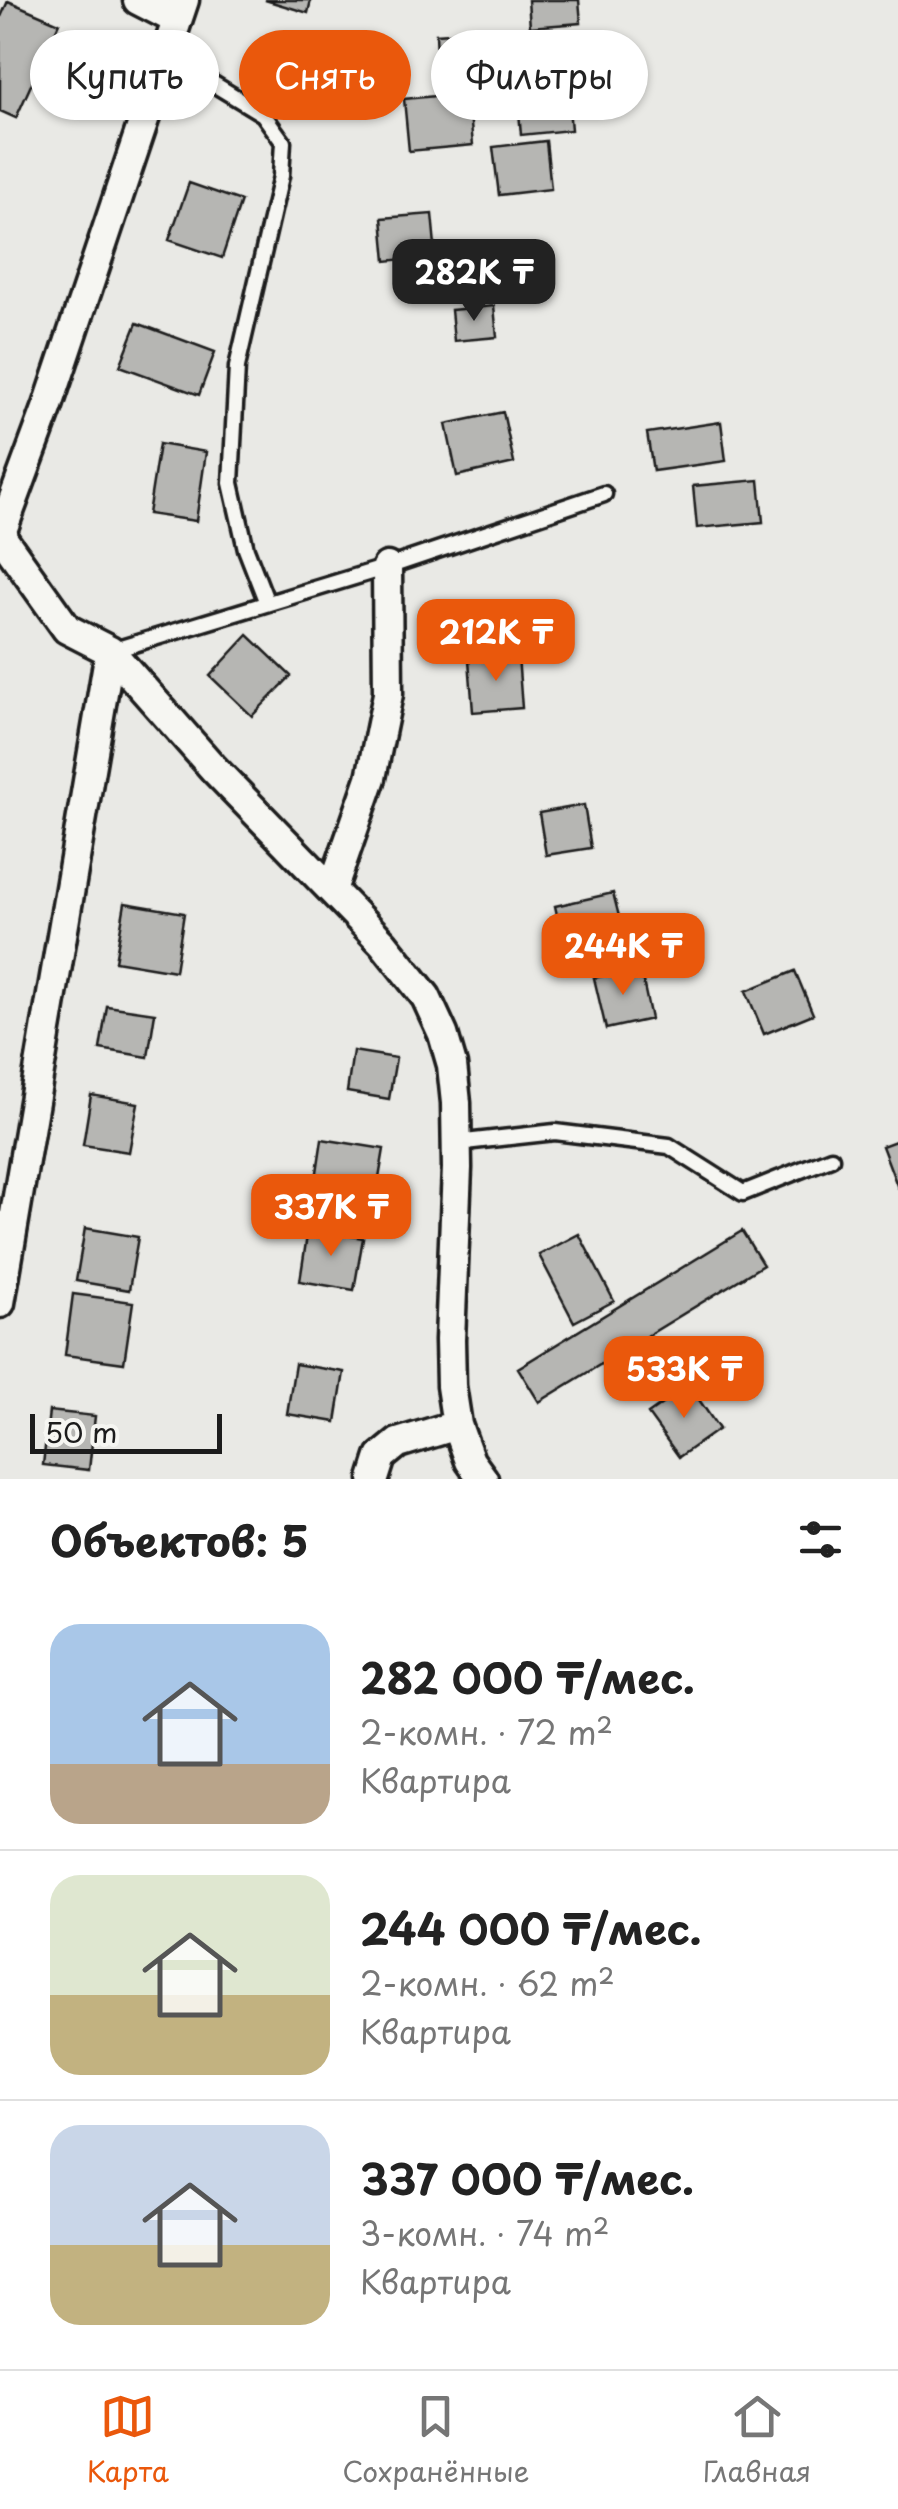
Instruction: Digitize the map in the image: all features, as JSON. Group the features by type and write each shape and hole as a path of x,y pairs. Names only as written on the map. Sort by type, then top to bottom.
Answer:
{"street":[{"path":"138,0 181,10"},
{"path":"144,120 48,406 0,535 67,629 110,651 214,769 384,943 426,997 452,1066 456,1142 451,1386 457,1424 470,1460 482,1479"},
{"path":"332,890 371,778 388,694 387,567"},
{"path":"0,1303 110,651"},
{"path":"374,1479 382,1457 398,1443 457,1424"}],"lane":[{"path":"219,87 263,114 283,142 282,176 237,368 231,483 246,549 267,603"},
{"path":"110,651 387,567 604,494"},
{"path":"456,1142 555,1132 669,1146 743,1192 831,1158"}],"building":[{"path":"265,0 311,0 308,13"},
{"path":"528,0 579,0 581,23 530,27"},
{"path":"8,1 59,23 56,30 30,30 30,87 16,118 0,111 0,19"},
{"path":"431,96 431,120 471,120 473,145 409,151 406,120 411,120 411,98"},
{"path":"520,120 570,120 571,130 521,135"},
{"path":"546,141 551,189 499,195 493,147"},
{"path":"189,183 241,201 222,258 169,240"},
{"path":"432,214 436,256 386,261 382,218"},
{"path":"518,256 523,289 471,297 466,263"},
{"path":"494,306 497,337 454,341 451,310"},
{"path":"137,323 215,352 199,395 120,366"},
{"path":"503,412 514,463 457,476 446,424"},
{"path":"721,422 726,461 653,471 647,433"},
{"path":"159,444 206,452 196,521 148,514"},
{"path":"759,480 763,522 697,528 693,486"},
{"path":"248,635 291,676 252,716 210,676"},
{"path":"518,656 522,708 473,712 469,660"},
{"path":"584,805 591,848 546,855 539,813"},
{"path":"613,893 623,932 564,946 555,906"},
{"path":"125,903 184,913 175,971 115,961"},
{"path":"640,967 651,1019 606,1029 594,978"},
{"path":"795,971 813,1014 764,1034 746,991"},
{"path":"107,1006 155,1013 148,1057 100,1049"},
{"path":"353,1051 396,1058 389,1099 347,1092"},
{"path":"91,1095 138,1103 129,1152 83,1145"},
{"path":"322,1139 384,1149 375,1202 314,1192"},
{"path":"898,1140 898,1188 882,1146"},
{"path":"85,1228 138,1237 129,1290 76,1281"},
{"path":"308,1229 363,1238 354,1290 300,1281"},
{"path":"742,1231 763,1265 539,1402 518,1368"},
{"path":"579,1234 614,1301 574,1322 539,1255"},
{"path":"73,1294 133,1302 124,1363 65,1355"},
{"path":"295,1364 344,1372 336,1422 287,1414"},
{"path":"689,1385 719,1429 679,1457 648,1414"},
{"path":"49,1411 95,1416 89,1470 43,1465"}]}
